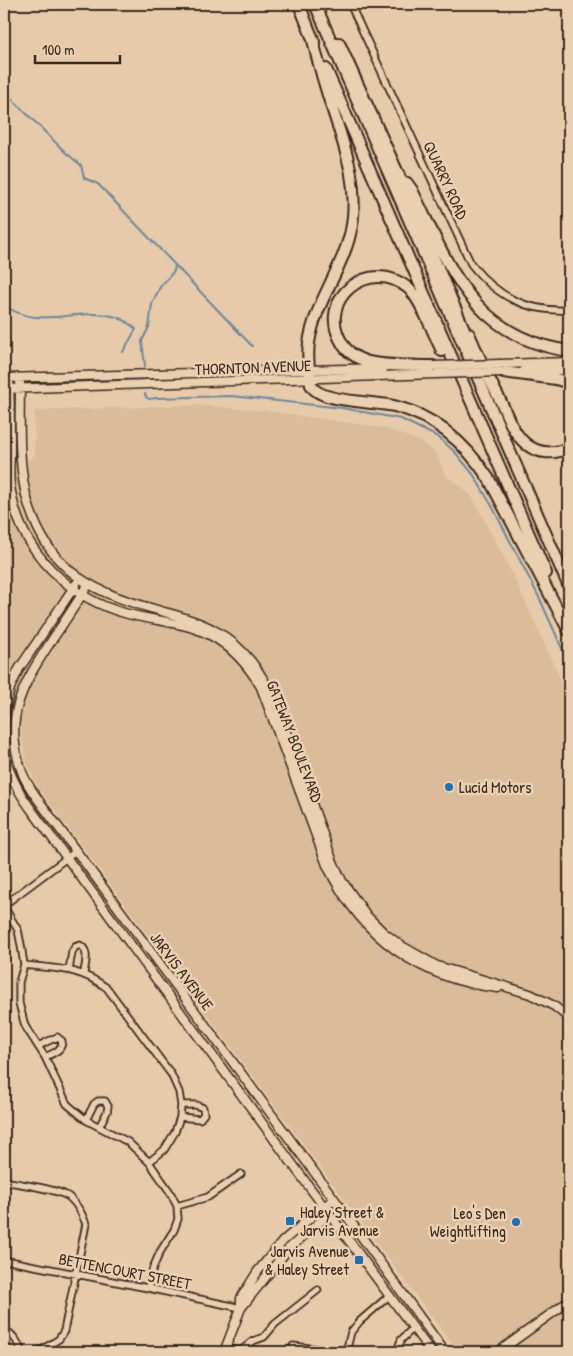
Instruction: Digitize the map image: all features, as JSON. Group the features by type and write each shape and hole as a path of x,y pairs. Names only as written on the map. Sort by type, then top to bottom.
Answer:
{"highway":[{"path":"299,4 569,627"},
{"path":"315,4 569,587"},
{"path":"321,4 397,171 569,574"},
{"path":"312,36 318,63 352,172 354,195 351,227 347,242 312,329 309,344 310,374 313,390 324,396 378,403 410,411 441,427 467,450 489,479 569,631"},
{"path":"397,171 412,190 461,286 482,310 496,322 519,335 548,347 569,351"},
{"path":"434,370 364,361 344,348 335,326 335,313 339,300 346,290 356,282 367,278 380,277 402,283 410,290 417,300 490,444"},
{"path":"449,292 495,392 519,438 527,445 545,452 555,453 569,447"},
{"path":"502,368 569,383"}],"main road":[{"path":"502,368 569,362"},
{"name":"THORNTON AVENUE","path":"7,378 310,374 502,368"},
{"path":"502,368 569,370"},
{"name":"THORNTON AVENUE","path":"7,389 310,374"},
{"name":"GATEWAY BOULEVARD","path":"7,378 10,490 18,519 34,550 58,576 96,602 128,614 193,627 210,635 239,656 251,670 261,687 327,865 340,890 362,920 378,937 434,972 481,986 513,989"},
{"name":"GATEWAY BOULEVARD","path":"20,378 21,462 28,505 48,546 63,565 88,585 114,597 214,629 244,651 267,684 276,704 333,862 342,881 367,916 383,932 400,945 436,966 530,994 554,1006 569,1018"},
{"path":"4,715 10,688 19,669 80,579"},
{"name":"JARVIS AVENUE","path":"88,585 29,675 22,692 14,731 21,770 30,788 76,851 446,1352"},
{"path":"4,727 14,731"},
{"path":"4,734 14,731"},
{"name":"JARVIS AVENUE","path":"4,750 10,774 20,794 431,1352"},
{"path":"241,1308 241,1298 246,1288 273,1252 324,1206 335,1200"},
{"path":"225,1349 241,1308 288,1249 329,1214 335,1200"},
{"path":"498,1352 569,1301"}],"street":[{"name":"QUARRY ROAD","path":"350,4 471,264 494,289 511,300 546,310 569,310"},
{"path":"76,851 4,906 18,930 24,965 19,982 19,1003 25,1026 45,1057 67,1104 86,1120 128,1142 149,1162 170,1192 177,1206 178,1219 153,1268 148,1288"},
{"path":"69,970 72,952 75,947 80,945 84,947 87,953 84,973"},
{"path":"24,965 69,970 84,973 95,979 107,988 165,1066 178,1092 180,1117 164,1150 149,1162"},
{"path":"38,1046 57,1037 62,1041 62,1046 58,1050 45,1057"},
{"path":"86,1120 94,1104 98,1101 105,1101 108,1106 107,1112 99,1127"},
{"path":"180,1105 196,1105 203,1108 204,1114 200,1119 180,1117"},
{"path":"177,1206 208,1197 241,1174"},
{"path":"4,1181 54,1191 68,1196 79,1208 86,1224 64,1331 59,1339 38,1352"},
{"name":"BETTENCOURT STREET","path":"4,1260 241,1308"},
{"path":"225,1349 242,1350 253,1341 264,1337 272,1326 318,1290"},
{"path":"346,1352 351,1332 389,1296"},
{"path":"397,1352 401,1340 413,1328"},
{"path":"4,1330 10,1333 18,1342 22,1352"},
{"path":"293,1346 304,1350 317,1350"}],"shaded area":[{"path":"193,405 267,411 384,428 419,441 435,452 446,476 471,495 512,573 569,698 569,1352 458,1352 37,786 26,761 20,723 4,722 4,483 35,455 34,411"}],"waterway":[{"path":"4,91 66,153 81,165 84,178 98,184 252,346"},
{"path":"145,366 142,341 149,327 152,304 160,287 174,271 175,265"},
{"path":"4,305 17,313 31,316 102,314 119,318 136,329 123,352"},
{"path":"145,394 149,399 232,396 342,408 401,419 438,437 455,452 473,474 492,506 540,599 569,664"}],"place":[{"name":"Lucid Motors","path":"449,787"},
{"name":"Haley Street & Jarvis Avenue","path":"290,1221"},
{"name":"Leo's Den Weightlifting","path":"516,1222"},
{"name":"Jarvis Avenue & Haley Street","path":"359,1260"}]}
